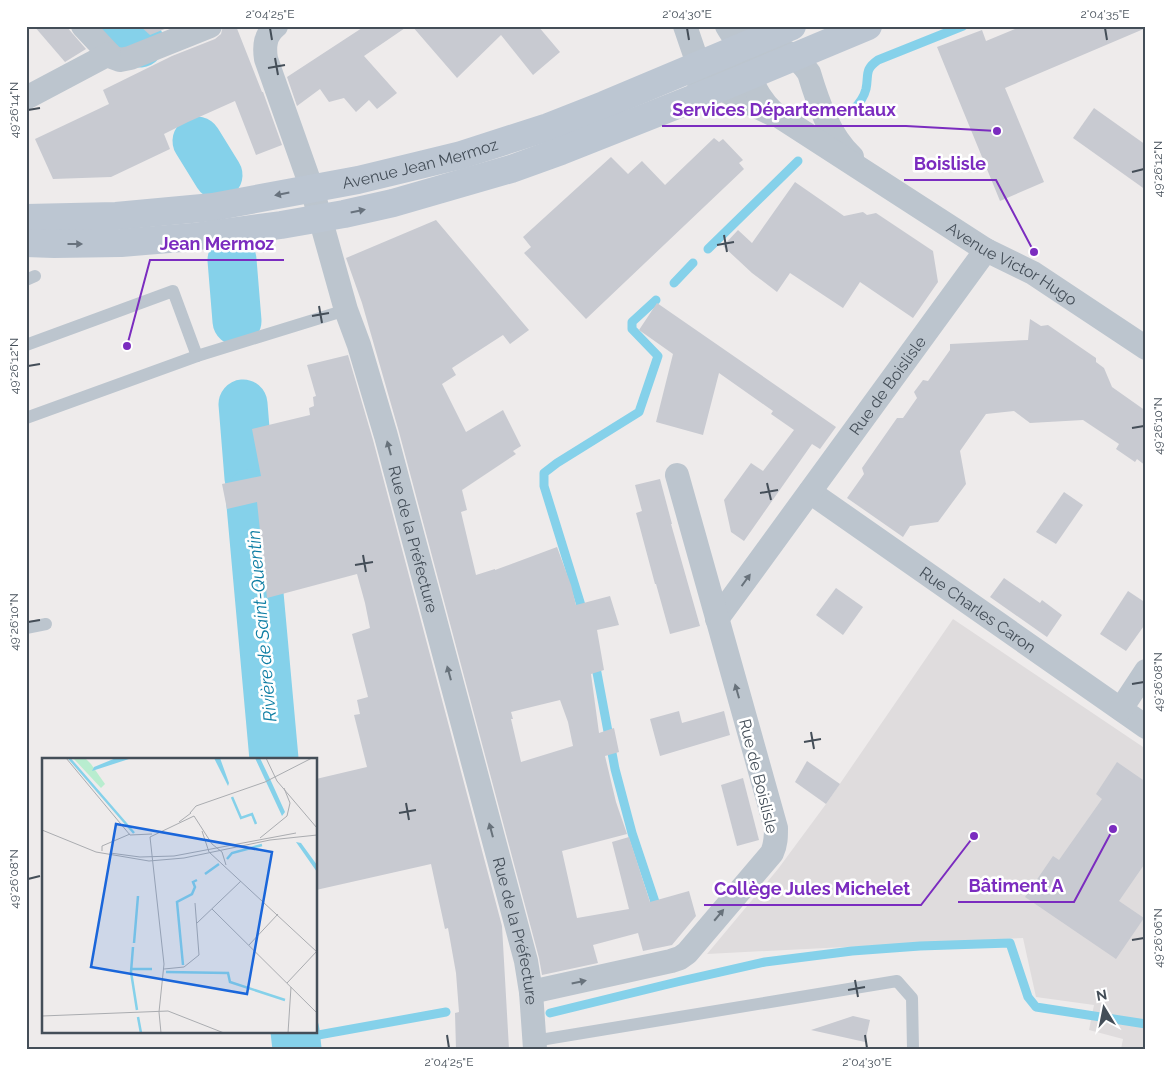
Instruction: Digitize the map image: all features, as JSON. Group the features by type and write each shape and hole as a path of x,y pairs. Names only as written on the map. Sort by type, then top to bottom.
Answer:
{"main road":[{"name":"Avenue Jean Mermoz","path":"26,243 92,244 156,241 321,218 393,203 535,161 595,138 710,77 766,43 827,36 868,26"},
{"name":"Avenue Jean Mermoz","path":"26,218 116,216 182,210 221,205 358,180 461,155 520,136 604,105 710,77 752,74 766,43"}],"street":[{"path":"83,26 109,54 120,60 126,60 210,26"},
{"path":"685,26 710,77"},
{"name":"Rue de la Préfecture","path":"273,29 265,50 266,59 312,189 346,310 359,345 386,436 524,952 531,992 534,1045"},
{"name":"Avenue Victor Hugo","path":"766,43 825,117 834,135 846,152 877,180"},
{"path":"26,98 109,54"},
{"name":"Avenue Victor Hugo","path":"752,74 754,84 764,104 779,118"},
{"name":"Avenue Victor Hugo","path":"710,77 779,118 986,250 1033,273 1146,348"},
{"name":"Rue de Boislisle","path":"717,620 986,250"},
{"name":"Rue de Boislisle","path":"531,992 680,958 687,953 772,853 775,847 776,828 677,475"},
{"name":"Rue Charles Caron","path":"810,492 1146,727"},
{"path":"1121,709 1146,671"}],"lane":[{"path":"26,345 173,291 197,356"},
{"path":"26,418 197,356 346,310"},
{"path":"26,628 46,624"},
{"path":"534,1045 896,982 912,998 912,1049"}],"shaded area":[{"path":"953,619 1146,749 1146,1049 1121,1049 1123,1039 1089,1030 1094,1005 1036,997 1023,938 707,954 778,869 826,804"}],"building":[{"path":"34,26 66,26 86,49 65,62"},
{"path":"140,26 172,26 150,35"},
{"path":"223,26 236,26 282,145 256,155 235,101 164,134 170,149 111,177 53,179 35,139 109,104 103,90 172,56 215,39 221,34"},
{"path":"365,26 408,26 364,56 397,93 377,109 369,100 356,112 344,98 329,102 320,89 297,106 287,77"},
{"path":"412,26 538,26 560,52 533,75 501,35 457,78"},
{"path":"1022,26 1146,26 1146,28 1005,88 1044,182 1000,201 937,47 982,30 986,41"},
{"path":"1094,108 1146,145 1146,190 1073,138"},
{"path":"714,138 719,142 723,139 743,160 739,163 744,169 586,319 524,253 531,247 523,237 611,157 628,174 642,161 665,185"},
{"path":"795,182 844,216 863,212 867,215 876,213 933,251 938,282 913,318 860,282 843,308 790,273 777,292 752,273 723,246 738,230 752,243"},
{"path":"436,220 529,330 510,344 503,335 452,368 456,375 442,384 466,432 503,410 521,446 513,451 516,454 462,490 467,510 461,512 476,575 557,547 576,605 610,596 619,625 597,630 604,670 591,674 599,733 614,728 619,752 605,756 616,802 627,834 562,851 577,918 629,909 612,842 629,837 650,902 689,891 696,916 672,945 643,951 638,933 593,945 598,963 542,975 399,432 362,303 346,258","holes":["560,700 568,722 573,746 521,762 511,712"]},
{"path":"657,303 836,427 820,449 812,444 744,541 731,532 724,500 751,463 763,471 794,430 771,414 773,411 719,373 703,435 656,422 673,354 639,330"},
{"path":"1030,319 1041,326 1048,325 1096,358 1096,362 1104,368 1112,387 1146,411 1146,466 1137,459 1135,462 1116,449 1119,444 1083,420 1030,423 1014,411 986,414 960,451 966,484 938,522 910,526 903,537 847,498 864,474 862,468 897,418 903,418 917,398 914,392 923,380 928,381 950,350 950,344 1028,340"},
{"path":"348,355 373,440 502,926 509,1049 456,1049 455,1013 459,1012 456,973 448,928 445,929 431,864 318,890 318,779 367,767 354,715 360,714 357,700 368,697 352,634 370,628 365,603 357,574 267,598 257,502 227,509 222,484 261,476 252,429 310,415 309,408 314,406 313,397 316,396 307,365"},
{"path":"660,479 700,626 670,634 636,513 642,511 635,485"},
{"path":"1064,492 1083,505 1056,544 1036,532"},
{"path":"1004,578 1040,603 1042,600 1062,615 1047,637 990,597"},
{"path":"836,588 863,607 843,635 816,615"},
{"path":"1128,591 1146,603 1146,623 1126,651 1100,634"},
{"path":"679,711 682,723 724,711 730,735 660,756 650,719"},
{"path":"807,761 840,784 826,804 795,782"},
{"path":"1117,762 1146,782 1146,862 1119,901 1144,918 1116,959 1025,897 1053,856 1059,860 1102,799 1096,794"},
{"path":"743,778 759,840 737,846 721,785"},
{"path":"853,1016 870,1020 865,1042 811,1030"}],"waterway":[{"name":"Rivière de Saint-Quentin","path":"120,26 140,43"},
{"path":"853,110 865,92 869,70 878,60 963,26"},
{"name":"Rivière de Saint-Quentin","path":"197,141 218,175"},
{"path":"708,249 798,161"},
{"name":"Rivière de Saint-Quentin","path":"232,260 237,321"},
{"path":"674,283 693,263"},
{"path":"584,615 544,486 544,473 639,412 658,356 632,329 632,322 656,300"},
{"name":"Rivière de Saint-Quentin","path":"243,404 249,478"},
{"name":"Rivière de Saint-Quentin","path":"250,494 274,758"},
{"path":"595,662 615,769 632,833 658,911"},
{"path":"550,1013 765,962 852,951 920,946 1010,943 1028,997 1036,1007 1146,1024"},
{"path":"296,1039 446,1012"},
{"name":"Rivière de Saint-Quentin","path":"295,1032 297,1049"}],"place":[{"name":"Services Départementaux","path":"997,131"},
{"name":"Boislisle","path":"1034,252"},
{"name":"Jean Mermoz","path":"127,346"},
{"name":"Bâtiment A","path":"1113,829"},
{"name":"Collège Jules Michelet","path":"974,836"}]}
